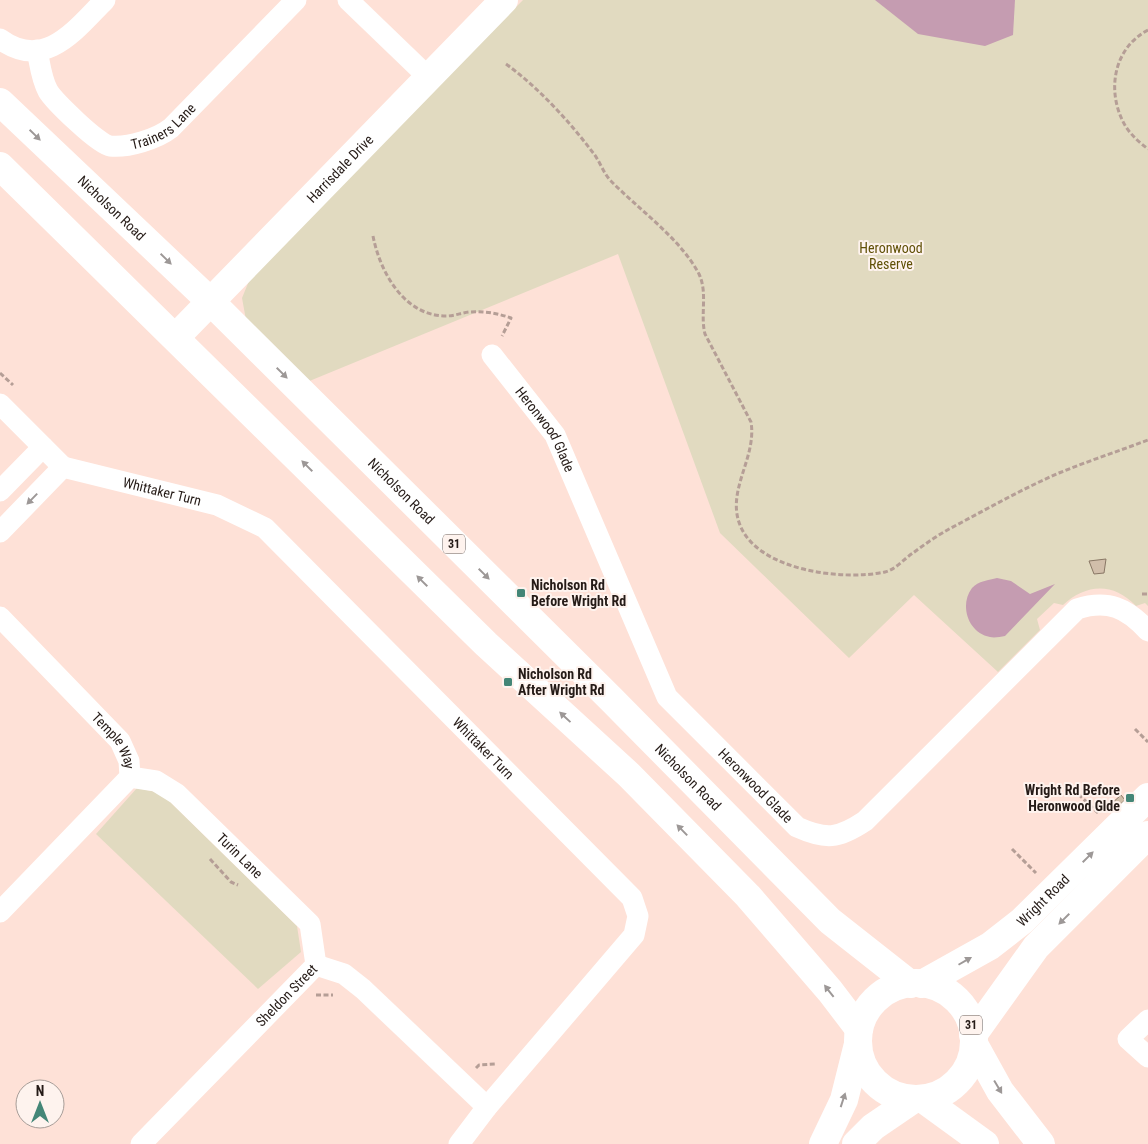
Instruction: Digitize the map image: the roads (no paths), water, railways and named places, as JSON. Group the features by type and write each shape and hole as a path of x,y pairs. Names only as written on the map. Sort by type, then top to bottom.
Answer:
{"main road":[{"name":"Harrisdale Drive","path":"176,337 504,0"},
{"name":"Nicholson Road","path":"0,102 211,302 611,699 830,921 916,984 937,987 951,995 962,1006 970,1020 974,1039 1005,1098 1041,1144"},
{"path":"0,166 486,644 629,775 748,896 830,991 859,1037 863,1064 874,1082 898,1096 919,1099 953,1118 985,1144"},
{"name":"Wright Road","path":"916,984 984,950 1022,921 1148,797"},
{"name":"Wright Road","path":"974,1039 1036,946 1148,835"},
{"path":"823,1144 844,1100 866,1012 877,999 892,989 916,984"},
{"name":"31","path":"919,1099 939,1094 953,1086 964,1074 971,1060 974,1039"},
{"path":"856,1144 873,1127 919,1099"}],"street":[{"path":"0,39 14,47 37,50 62,43 104,0"},
{"name":"Trainers Lane","path":"37,50 42,78 49,93 97,141 109,146 121,146 152,139 171,128 296,0"},
{"path":"348,0 428,77"},
{"name":"Heronwood Glade","path":"492,355 555,435 667,698 797,827 815,835 830,837 847,833 864,821 1077,609 1087,606 1118,606 1148,631"},
{"path":"0,404 63,467 0,532"},
{"path":"0,491 43,447"},
{"name":"Whittaker Turn","path":"63,467 218,505 265,528 632,898 638,916 634,935 487,1107 459,1144"},
{"name":"Temple Way","path":"0,617 120,741 128,761 130,777 0,912"},
{"name":"Turin Lane","path":"130,777 156,782 177,794 310,924 316,964"},
{"name":"Sheldon Street","path":"140,1144 316,964 344,974 487,1107"},
{"path":"1148,1020 1128,1039 1148,1057"}],"place":[{"name":"Nicholson Rd Before Wright Rd","path":"521,593"},
{"name":"Nicholson Rd After Wright Rd","path":"508,682"},
{"name":"Wright Rd Before Heronwood Glde","path":"1130,798"}],"park label":[{"name":"Heronwood Reserve","path":"891,256"}]}
